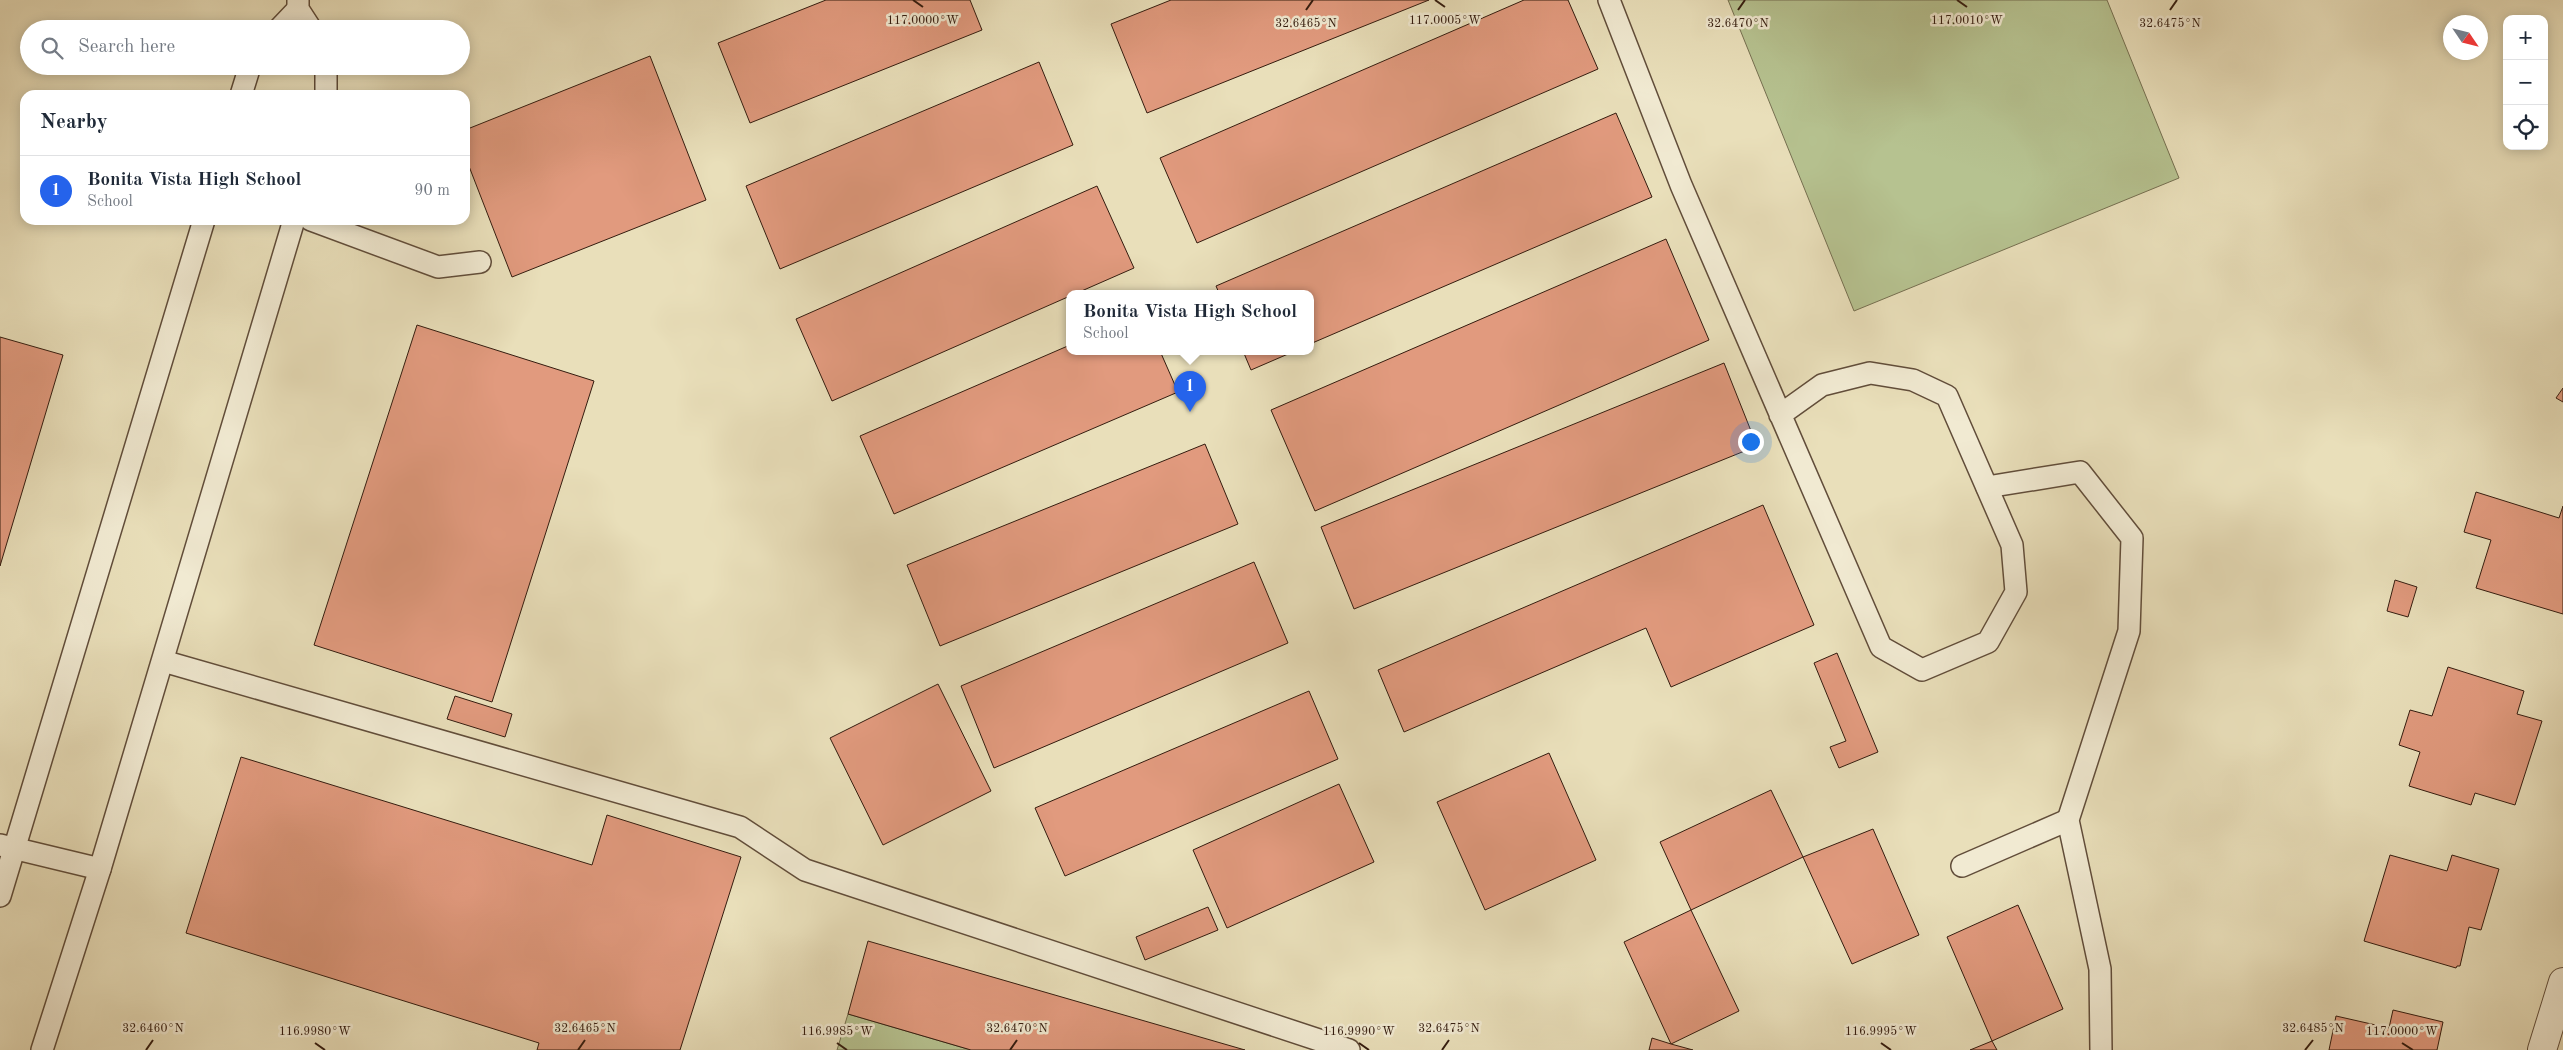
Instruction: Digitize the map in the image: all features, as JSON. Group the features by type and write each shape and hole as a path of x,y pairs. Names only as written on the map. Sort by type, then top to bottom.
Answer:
{"street":[{"path":"2542,1050 2563,982"}],"lane":[{"path":"1608,0 1681,185 1780,415 1881,647 1922,670 1988,642 2016,592 2012,545 1947,396 1913,380 1870,373 1822,385 1780,415"},
{"path":"286,20 298,4 306,20"},
{"path":"243,90 247,75"},
{"path":"326,75 326,90"},
{"path":"0,896 7,847 202,225"},
{"path":"42,1050 100,869 293,225"},
{"path":"325,225 438,266 480,262"},
{"path":"1987,487 2080,472 2132,538 2129,631 2068,820 2100,969 2101,1050"},
{"path":"163,661 740,827 805,870 1349,1050"},
{"path":"1962,866 2068,820"},
{"path":"7,847 100,869"}],"green space":[{"path":"1728,0 2107,0 2179,178 1854,311"},
{"path":"848,1014 971,1050 837,1050"}],"building":[{"path":"826,0 970,0 982,30 750,123 718,43"},
{"path":"1171,0 1429,0 1147,113 1111,24"},
{"path":"1524,0 1568,0 1598,69 1197,243 1160,158"},
{"path":"650,56 706,200 512,277 470,169 470,128"},
{"path":"1039,62 1073,145 780,269 746,186"},
{"path":"1616,113 1652,197 1314,342 1314,290 1218,290 1216,286"},
{"path":"1097,186 1134,268 1084,290 1066,290 1066,298 832,401 796,319"},
{"path":"1666,239 1709,340 1315,511 1271,410"},
{"path":"417,325 594,381 492,702 314,645"},
{"path":"0,337 63,355 0,566"},
{"path":"1066,347 1066,355 1162,355 1178,392 894,514 860,436"},
{"path":"1245,355 1286,355 1251,370"},
{"path":"1724,363 1757,446 1354,609 1321,527"},
{"path":"2563,388 2563,402 2556,398"},
{"path":"1205,444 1238,524 940,646 907,565"},
{"path":"2476,492 2559,518 2563,506 2563,614 2476,588 2491,540 2464,532"},
{"path":"1763,505 1814,625 1671,687 1646,628 1404,732 1378,670"},
{"path":"1254,562 1288,643 994,768 961,686"},
{"path":"2395,580 2417,587 2408,617 2387,611"},
{"path":"1837,653 1878,752 1839,768 1830,747 1846,741 1814,663"},
{"path":"2448,667 2524,691 2517,714 2542,721 2515,805 2475,793 2471,805 2409,786 2420,752 2399,745 2410,710 2432,716"},
{"path":"938,684 991,791 883,845 830,738"},
{"path":"1309,691 1338,759 1065,876 1035,808"},
{"path":"455,696 512,714 505,737 447,719"},
{"path":"1549,753 1596,860 1485,910 1437,802"},
{"path":"241,757 592,865 607,815 741,857 680,1050 537,1050 539,1043 186,933"},
{"path":"1339,784 1374,862 1227,928 1193,850"},
{"path":"1771,790 1803,857 1691,910 1660,842"},
{"path":"1873,829 1919,935 1852,964 1803,857"},
{"path":"2390,855 2447,871 2452,855 2499,869 2481,930 2469,927 2460,966 2456,968 2364,941"},
{"path":"2018,905 2063,1009 1992,1041 1947,937"},
{"path":"1208,907 1218,930 1145,960 1136,937"},
{"path":"1691,910 1739,1011 1671,1044 1624,942"},
{"path":"868,941 1245,1050 971,1050 848,1014"},
{"path":"2393,1010 2443,1022 2437,1050 2329,1050 2336,1016 2389,1028"},
{"path":"1652,1038 1671,1044 1693,1050 1649,1050"},
{"path":"1992,1041 1997,1050 1970,1050"}],"place":[{"name":"Bonita Vista High School","path":"1190,412"}]}
